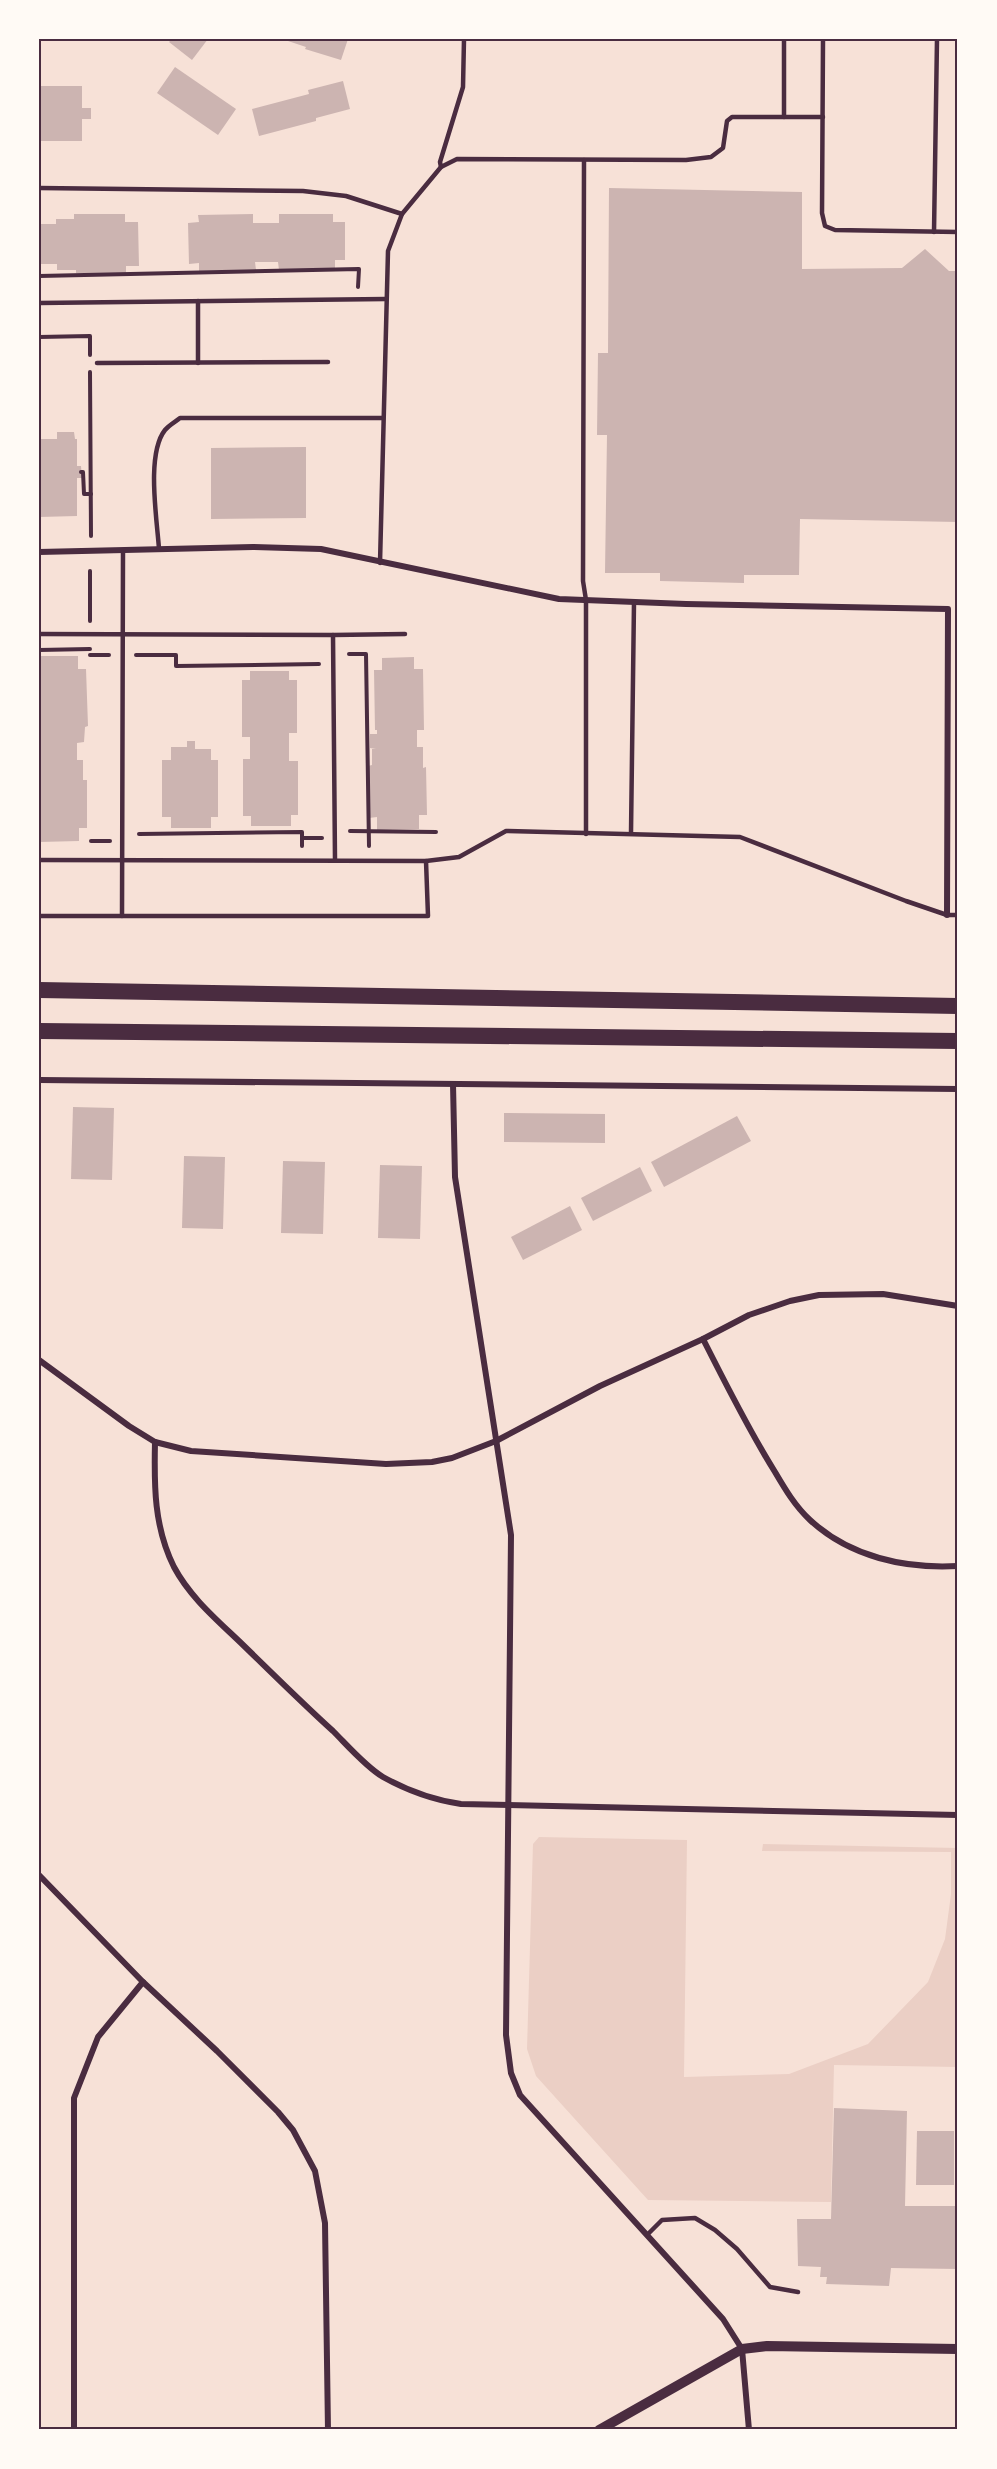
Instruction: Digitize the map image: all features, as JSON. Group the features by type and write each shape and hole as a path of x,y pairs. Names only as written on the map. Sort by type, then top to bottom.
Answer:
{"highway":[{"path":"39,990 958,1006"},
{"path":"39,1031 958,1041"}],"street":[{"path":"39,552 253,547 321,549 559,599 948,609 947,915"},
{"path":"39,1080 958,1089"},
{"path":"453,1084 455,1177 511,1535 506,2035 511,2073 520,2095 723,2319 742,2349 749,2430"},
{"path":"39,1360 129,1426 155,1442 191,1451 386,1464 432,1462 452,1458 496,1440 600,1386 704,1339 749,1315 790,1301 819,1295 883,1294 958,1306"},
{"path":"704,1339 769,1463 793,1501 809,1519 850,1547 880,1558 906,1565 958,1566"},
{"path":"155,1442 154,1495 164,1544 183,1582 201,1604 381,1776 439,1801 461,1804 509,1803 958,1815"},
{"path":"39,1875 143,1982 278,2112 293,2130 315,2172 325,2223 328,2430"},
{"path":"74,2430 74,2098 98,2037 115,2013 143,1982"},
{"path":"599,2430 742,2349 767,2346 958,2349"}],"lane":[{"path":"441,166 440,162 463,87 464,39"},
{"path":"784,39 784,117"},
{"path":"823,39 822,213 825,226 835,231 958,232"},
{"path":"934,232 937,39"},
{"path":"380,563 388,251 402,214 441,166 457,159 686,160 711,157 723,148 727,121 732,117 823,117"},
{"path":"584,160 583,581 586,600 586,834"},
{"path":"39,188 303,191 346,196 402,214"},
{"path":"39,303 386,299"},
{"path":"198,302 198,363"},
{"path":"97,363 328,362"},
{"path":"159,549 155,474 157,446 165,429 180,418 383,418"},
{"path":"122,916 123,550"},
{"path":"631,833 634,602"},
{"path":"39,634 405,634"},
{"path":"333,635 335,860"},
{"path":"39,861 426,861 459,857 506,831 741,837 947,915 958,915"},
{"path":"39,916 428,916 426,861"},
{"path":"647,2235 662,2220 695,2218 715,2230 737,2249 770,2287 798,2292"}],"path":[{"path":"39,276 359,269 358,287"},
{"path":"39,337 90,336 90,359"},
{"path":"90,370 91,536"},
{"path":"81,472 83,472 84,494 91,494"},
{"path":"90,571 90,621"},
{"path":"39,650 90,649"},
{"path":"349,654 366,654 369,846"},
{"path":"90,655 109,655"},
{"path":"136,655 177,655 177,666 319,664"},
{"path":"350,831 436,832"},
{"path":"139,834 302,832 302,846"},
{"path":"302,838 322,838"},
{"path":"91,842 110,841"}],"shaded area":[{"path":"539,1837 687,1840 684,2077 789,2074 868,2044 928,1982 945,1939 951,1894 951,1852 762,1851 763,1844 958,1848 958,2067 834,2065 831,2202 648,2200 536,2076 527,2049 533,1844"}],"building":[{"path":"172,39 208,39 192,60 169,42"},
{"path":"282,39 348,39 341,60"},
{"path":"175,67 236,109 218,135 157,93"},
{"path":"343,81 350,109 316,118 316,121 259,136 252,109 309,94 308,90"},
{"path":"39,86 82,86 82,108 91,108 91,119 82,119 82,141 39,141"},
{"path":"609,188 802,192 802,269 902,268 925,249 949,271 958,271 958,522 800,519 799,575 744,575 744,583 660,581 660,573 605,573 607,435 597,435 598,353 608,353"},
{"path":"74,214 125,214 125,222 138,222 139,266 126,266 126,273 76,273 76,270 57,270 57,264 39,264 39,224 56,224 56,219 74,219"},
{"path":"253,214 253,223 279,223 279,214 333,214 333,222 345,222 345,260 335,260 335,269 279,270 278,262 255,262 256,270 199,271 199,263 189,264 188,223 199,222 198,215"},
{"path":"57,432 74,432 75,439 77,439 77,466 81,466 82,478 77,478 77,516 39,517 39,439 57,439"},
{"path":"306,447 306,518 211,519 211,448"},
{"path":"39,656 78,656 78,669 86,669 88,726 85,727 84,742 77,743 77,760 83,760 83,780 87,780 87,828 79,828 79,841 39,842"},
{"path":"414,657 414,669 423,669 424,730 417,730 417,747 423,747 423,768 426,767 427,815 419,815 419,829 377,830 377,817 369,818 368,766 372,765 372,749 376,749 370,748 370,734 377,734 375,730 374,670 382,670 382,658"},
{"path":"250,671 289,671 289,680 297,680 297,733 289,733 289,761 298,761 298,815 291,815 291,826 251,826 251,816 243,816 243,759 250,759 250,737 242,737 242,680 250,680"},
{"path":"187,741 195,741 195,749 211,749 211,760 218,760 218,817 211,817 211,828 171,828 171,817 162,817 162,760 171,760 171,747 187,747"},
{"path":"73,1107 114,1108 112,1180 71,1179"},
{"path":"504,1113 605,1114 605,1143 504,1142"},
{"path":"737,1116 751,1141 664,1187 651,1162"},
{"path":"184,1156 225,1157 223,1229 182,1228"},
{"path":"283,1161 325,1162 323,1234 281,1233"},
{"path":"380,1165 422,1166 420,1239 378,1238"},
{"path":"640,1167 652,1191 593,1221 581,1198"},
{"path":"570,1206 582,1230 523,1260 511,1237"},
{"path":"834,2108 907,2111 905,2206 958,2206 958,2269 891,2268 889,2286 826,2284 827,2277 820,2277 821,2267 798,2266 797,2219 831,2219"},
{"path":"917,2131 954,2131 954,2185 916,2185"}]}
